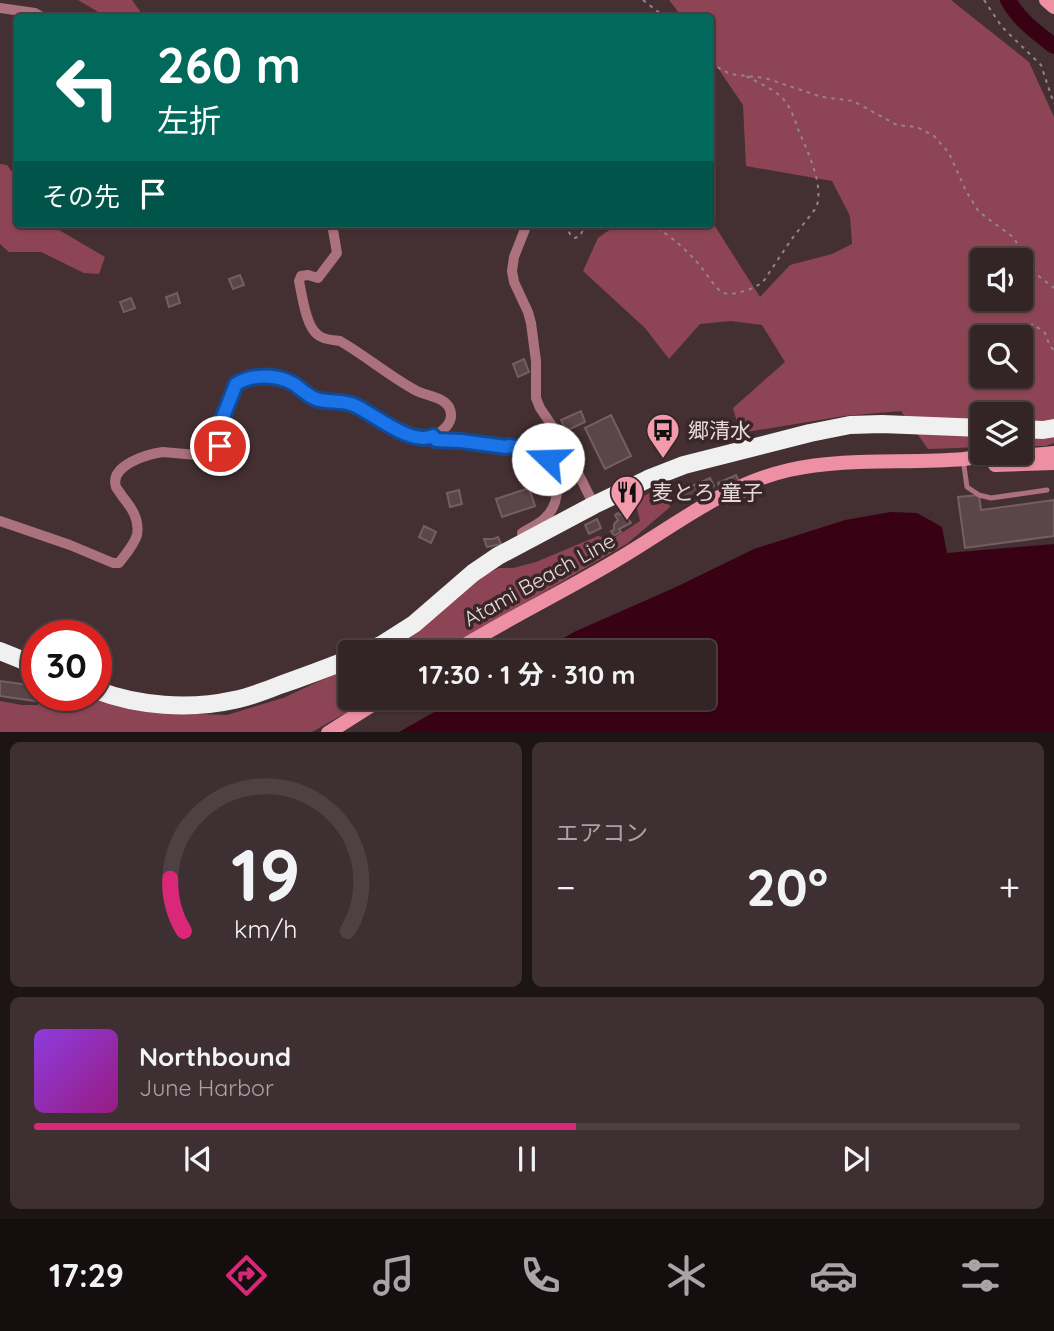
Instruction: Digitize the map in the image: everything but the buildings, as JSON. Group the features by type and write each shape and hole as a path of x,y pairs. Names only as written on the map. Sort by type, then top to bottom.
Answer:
{"highway":[{"path":"388,640 414,624 473,573 498,556 594,505 684,465 850,425 970,428"},
{"path":"1033,430 1054,428"},
{"path":"0,651 21,660"},
{"path":"112,695 135,701 168,705 220,703 248,696 338,663"}],"street":[{"path":"1046,0 1054,7"},
{"path":"0,8 37,14"},
{"path":"0,521 119,563 137,534 134,512 116,488 119,472 125,465 156,453 208,456 218,451 221,422 236,384 261,376 286,380 316,399 355,405 399,431 427,439 447,426 451,412 443,400 416,391 340,341 318,336 310,325 299,281 301,276 318,278 337,253 333,228"},
{"path":"525,228 514,257 512,271 531,323 536,361 536,398 561,439 594,505"},
{"path":"433,436 436,440 537,451 548,459 557,481 555,502 547,517 522,533 524,543"},
{"name":"Atami Beach Line","path":"474,640 615,561 718,497 749,482 788,470 823,465 1054,453"},
{"name":"Atami Beach Line","path":"963,459 982,465 1054,463"},
{"path":"330,732 364,710"}],"lane":[{"path":"963,459 967,487 979,495 990,498 1047,490"}],"path":[{"path":"643,0 661,14"},
{"path":"984,0 1002,27 1041,65 1054,104"},
{"path":"714,66 730,74 765,78 822,97 853,101 897,125 917,127 933,136 949,153 979,212 1013,237 1036,274 1054,288"},
{"path":"656,228 676,241 700,265 721,292 731,294 756,288 763,282 818,205 812,162 787,103 773,90 745,76"},
{"path":"567,228 570,236 575,238 580,236 584,228"},
{"path":"1031,325 1045,333 1054,351"}],"shaded area":[{"path":"78,0 132,0 142,14 102,14"},
{"path":"669,0 951,0 1029,62 1054,117 1054,443 1033,446 1033,402 970,402 970,447 928,449 901,411 844,416 740,433 733,408 785,362 762,325 731,321 700,324 669,359 645,328 583,271 598,238 612,228 714,228 714,225 760,297 790,265 832,254 852,244 850,216 832,181 746,166 743,105 714,62 714,14 680,14"},
{"path":"0,164 7,165 14,175 14,228 56,228 105,257 99,274 84,273 41,252 9,252 0,244"},
{"path":"665,486 670,507 628,543 462,640 398,640 470,582 499,568 513,568 536,562 598,536 611,540 640,521 635,500"},
{"path":"891,512 917,513 942,527 947,553 1054,544 1054,732 399,732 438,710 716,710 716,640 560,640 754,549 845,520"},
{"path":"338,673 338,710 351,710 312,732 0,732 0,701 21,705 21,711 112,711 112,702 145,712 227,715 283,698"}],"waterway":[{"path":"1008,0 1023,20 1054,46"}],"place":[{"name":"郷清水","path":"663,460"},
{"name":"麦とろ 童子","path":"627,522"}],"route":[{"path":"220,446 221,422 236,384 261,376 286,380 316,399 355,405 399,431 415,436 509,446 537,451 548,459"}]}
